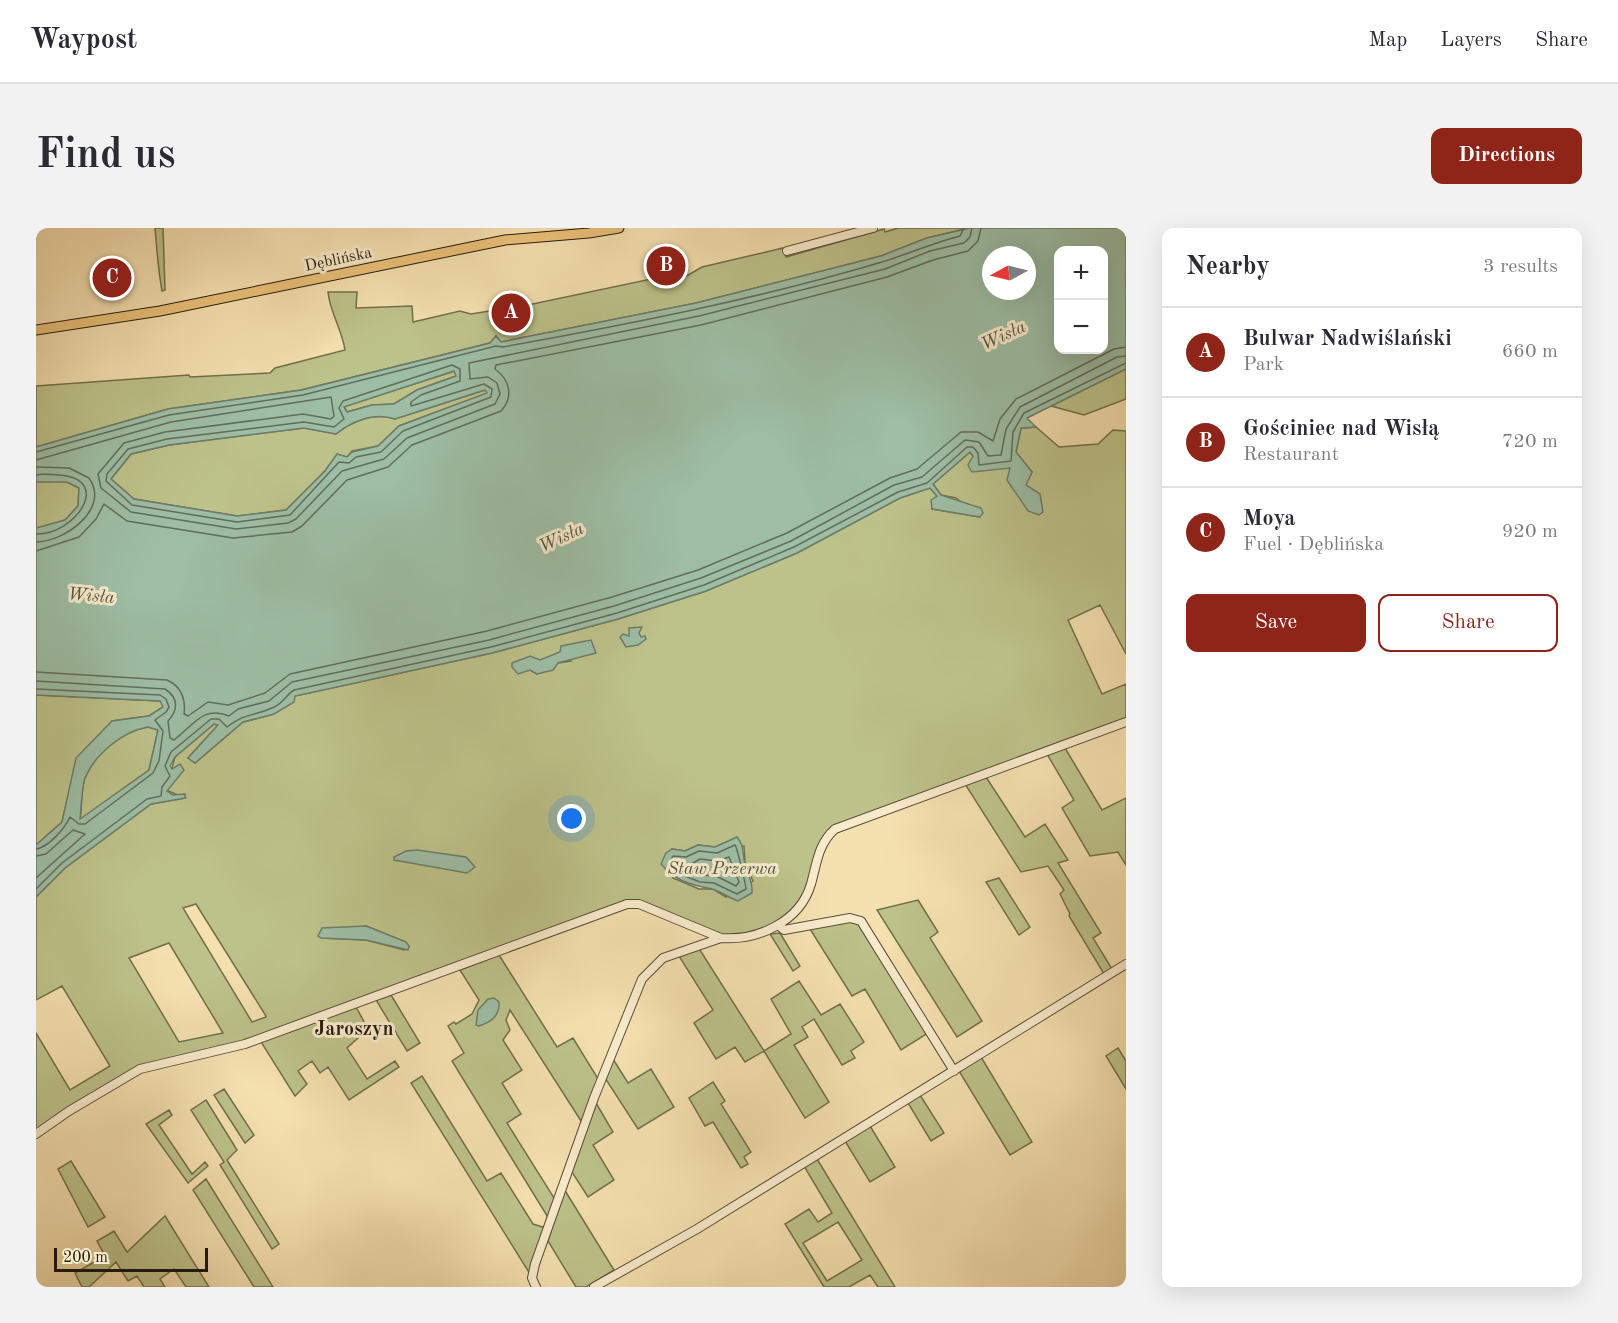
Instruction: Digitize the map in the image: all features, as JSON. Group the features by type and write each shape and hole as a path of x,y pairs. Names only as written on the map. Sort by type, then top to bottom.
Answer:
{"main road":[{"name":"Dęblińska","path":"36,330 102,322 505,240 620,228"},
{"name":"Dęblińska","path":"36,324 90,319 159,307 169,308"}],"street":[{"path":"787,251 873,228"},
{"path":"536,1287 532,1278 535,1264 591,1108 642,980 663,958 721,938 752,936 778,925 805,898 820,849 825,838 835,829 1126,722"},
{"path":"36,1134 69,1111 140,1069 245,1044 627,904 639,904 721,938"},
{"path":"778,925 784,930 850,918 861,921 954,1071"},
{"path":"594,1287 697,1229 1126,964"}],"shaded area":[{"path":"155,228 163,228 165,290 162,291 159,267"},
{"path":"898,228 969,228 927,238 881,256 696,303 501,342 496,336 490,343 301,390 168,409 36,447 36,386 189,375 190,377 270,373 275,368 345,350 328,292 357,292 356,308 412,306 413,322 460,311 471,314 528,305 651,279 653,282 679,272 683,278 702,267 783,248 786,257 884,229 885,232"},
{"path":"1126,369 1126,399 1084,415 1051,406"},
{"path":"455,371 456,376 417,390 394,404 372,405 347,412 344,406"},
{"path":"485,390 488,393 399,426 378,446 352,451 347,457 337,454 325,471 286,510 237,516 134,499 111,479 131,454 169,445 304,428 336,434 364,419 387,417 395,419"},
{"path":"1036,427 1059,447 1098,444 1113,430 1126,431 1126,654 1100,605 1068,620 1102,694 1126,684 1126,719 833,827 821,840 806,889 800,900 782,918 759,931 747,935 722,935 691,925 640,903 245,1041 161,1061 36,1132 36,1033 70,1090 110,1066 62,986 36,1000 36,897 65,868 151,804 185,798 166,790 175,757 214,724 218,725 188,758 195,763 243,722 274,714 295,696 492,653 618,619 706,591 797,553 900,498 930,488 937,496 932,509 980,517 956,498 941,495 933,484 970,452 973,456 1010,467 1025,485 1032,472 1016,452 1021,428","holes":["560,652 571,661 558,663 537,674 530,670 540,661","698,845 744,846 745,864 753,881 726,897 713,889 699,889 673,878 672,849 685,851","196,904 266,1016 252,1022 183,908","366,926 406,942 409,947 404,950 366,940 321,938","169,943 223,1033 179,1042 129,958"]},
{"path":"40,480 67,482 79,488 78,506 65,520 38,529 36,528 36,482"},
{"path":"36,695 161,701 163,707 149,716 112,721 77,758 62,822 36,845"},
{"path":"148,727 158,730 149,770 80,820 84,782 95,760 119,739 138,729"},
{"path":"1065,748 1102,810 1126,798 1126,865 1118,852 1090,856 1062,808 1074,800 1047,754"},
{"path":"986,777 1025,837 1045,824 1068,860 1058,863 1101,933 1093,938 1112,969 1104,974 1069,916 1060,894 1064,890 1048,866 1021,872 965,784"},
{"path":"999,878 1030,927 1019,935 986,882"},
{"path":"918,900 938,932 930,938 982,1021 957,1037 877,910"},
{"path":"853,920 862,924 928,1033 901,1050 865,989 852,996 810,929"},
{"path":"780,933 800,966 793,971 770,934"},
{"path":"698,947 764,1051 745,1062 735,1047 716,1059 694,1023 713,1010 677,953"},
{"path":"499,955 557,1047 573,1038 600,1082 583,1124 510,1010 506,1020 510,1030 503,1040 522,1070 502,1083 521,1114 507,1123 556,1201 549,1219 452,1061 464,1053 448,1026 472,1014 479,1000 460,970"},
{"path":"799,981 821,1015 840,1004 864,1042 851,1051 855,1058 842,1065 814,1019 802,1027 808,1037 794,1045 829,1102 805,1118 764,1051 791,1034 771,999"},
{"path":"391,995 420,1043 407,1051 376,1000"},
{"path":"356,1007 368,1029 347,1048 367,1079 395,1061 399,1067 349,1100 328,1067 320,1073 312,1061 298,1071 307,1084 295,1096 261,1042"},
{"path":"1118,1048 1126,1061 1126,1089 1106,1056"},
{"path":"981,1057 1032,1142 1010,1155 959,1071"},
{"path":"613,1059 628,1083 651,1069 674,1107 638,1129 605,1078"},
{"path":"422,1076 487,1181 501,1173 533,1224 546,1228 530,1274 411,1083"},
{"path":"713,1082 725,1101 721,1104 751,1152 744,1157 748,1164 741,1168 713,1122 705,1126 689,1098"},
{"path":"224,1089 254,1135 245,1143 214,1095"},
{"path":"920,1095 944,1133 931,1141 908,1103"},
{"path":"206,1100 237,1150 227,1160 279,1244 272,1249 220,1165 224,1162 191,1110"},
{"path":"596,1103 613,1132 593,1145 614,1180 588,1197 570,1169"},
{"path":"169,1110 172,1115 159,1125 192,1174 205,1162 208,1166 188,1183 146,1124"},
{"path":"870,1126 895,1167 870,1182 845,1141"},
{"path":"817,1159 895,1287 878,1287 870,1275 849,1287 824,1287 785,1224 809,1209 818,1222 832,1213 804,1166","holes":["838,1222 862,1260 827,1281 803,1243"]},
{"path":"71,1161 105,1217 88,1227 58,1169"},
{"path":"206,1179 273,1287 254,1287 193,1190"},
{"path":"564,1189 614,1270 586,1287 576,1287 548,1241"},
{"path":"165,1216 209,1287 186,1287 174,1269 160,1279 165,1287 144,1287 137,1276 128,1281 116,1262 89,1287 82,1287 75,1273 105,1256 97,1241 114,1231 127,1252"}],"water":[{"name":"Wisła","path":"970,228 1126,228 1126,369 1027,418 1036,427 1021,428 1016,452 1032,472 1026,485 1040,494 1043,512 1039,515 1028,511 1007,480 1010,468 972,472 968,465 973,456 970,452 933,484 941,495 981,508 983,513 980,517 932,509 931,500 937,496 930,488 900,498 797,553 706,591 618,619 492,653 295,696 294,702 274,714 243,722 195,763 188,758 218,725 214,724 175,757 170,766 172,769 180,764 184,770 167,791 173,795 185,794 185,798 151,804 65,868 36,897 36,845 62,822 76,758 112,721 149,716 163,707 160,701 36,695 36,528 65,520 78,506 79,488 67,482 36,482 36,447 168,409 302,390 490,343 496,336 501,342 696,303 881,256 927,238","holes":["454,371 456,376 417,390 394,404 372,405 347,412 344,407","485,390 487,393 399,426 378,446 352,452 347,457 337,454 325,471 286,510 237,516 134,499 111,479 131,454 169,445 304,428 336,434 349,425 371,417 395,419","148,727 158,730 149,770 80,819 84,781 90,769 111,745 139,729"]},
{"path":"642,627 639,633 646,639 638,645 626,647 620,637 623,634 629,636 629,628"},
{"path":"591,640 596,653 558,663 553,670 537,674 530,670 518,674 512,667 512,663 530,656 540,660 560,652 561,646"},
{"name":"Staw Przerwa","path":"737,837 742,847 752,889 752,893 738,901 715,890 684,881 672,875 661,864 666,853 672,849 685,851 698,845 715,847"},
{"path":"417,850 466,857 475,867 467,873 394,860 394,857 406,851"},
{"path":"366,926 406,942 409,946 408,950 366,940 318,936 322,928"},
{"path":"494,998 499,1002 499,1007 494,1018 487,1023 476,1025 478,1010 488,999"}],"place":[{"name":"Gościniec nad Wisłą","path":"666,266"},
{"name":"Moya","path":"112,278"},
{"name":"Bulwar Nadwiślański","path":"511,313"}],"district":[{"name":"Jaroszyn","path":"354,1028"}]}
